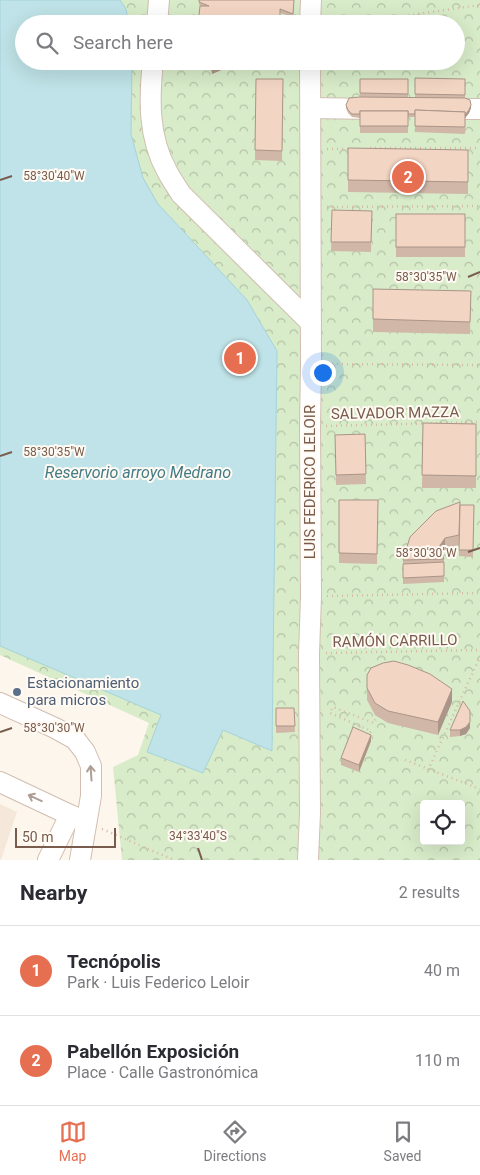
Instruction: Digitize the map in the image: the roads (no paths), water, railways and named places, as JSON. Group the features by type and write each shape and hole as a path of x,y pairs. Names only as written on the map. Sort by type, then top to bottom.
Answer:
{"street":[{"path":"158,15 159,0"},
{"path":"310,15 311,0"},
{"path":"152,70 150,118 155,144 166,170 181,194 311,324"},
{"name":"LUIS FEDERICO LELOIR","path":"308,860 311,596 310,70"},
{"path":"310,108 390,109"},
{"path":"430,109 480,109"},
{"path":"0,703 76,739 85,752 91,766 91,796 48,860"},
{"path":"0,782 78,818"},
{"path":"78,818 80,860"}],"water":[{"name":"Reservorio arroyo Medrano","path":"0,0 120,0 126,9 127,15 15,15 15,70 132,70 131,134 143,178 158,204 247,300 277,351 272,751 223,730 203,773 147,752 161,715 0,646"}],"place":[{"name":"Pabellón Exposición","path":"408,177"},
{"name":"Tecnópolis","path":"240,358"},
{"name":"Estacionamiento para micros","path":"17,692"}]}
